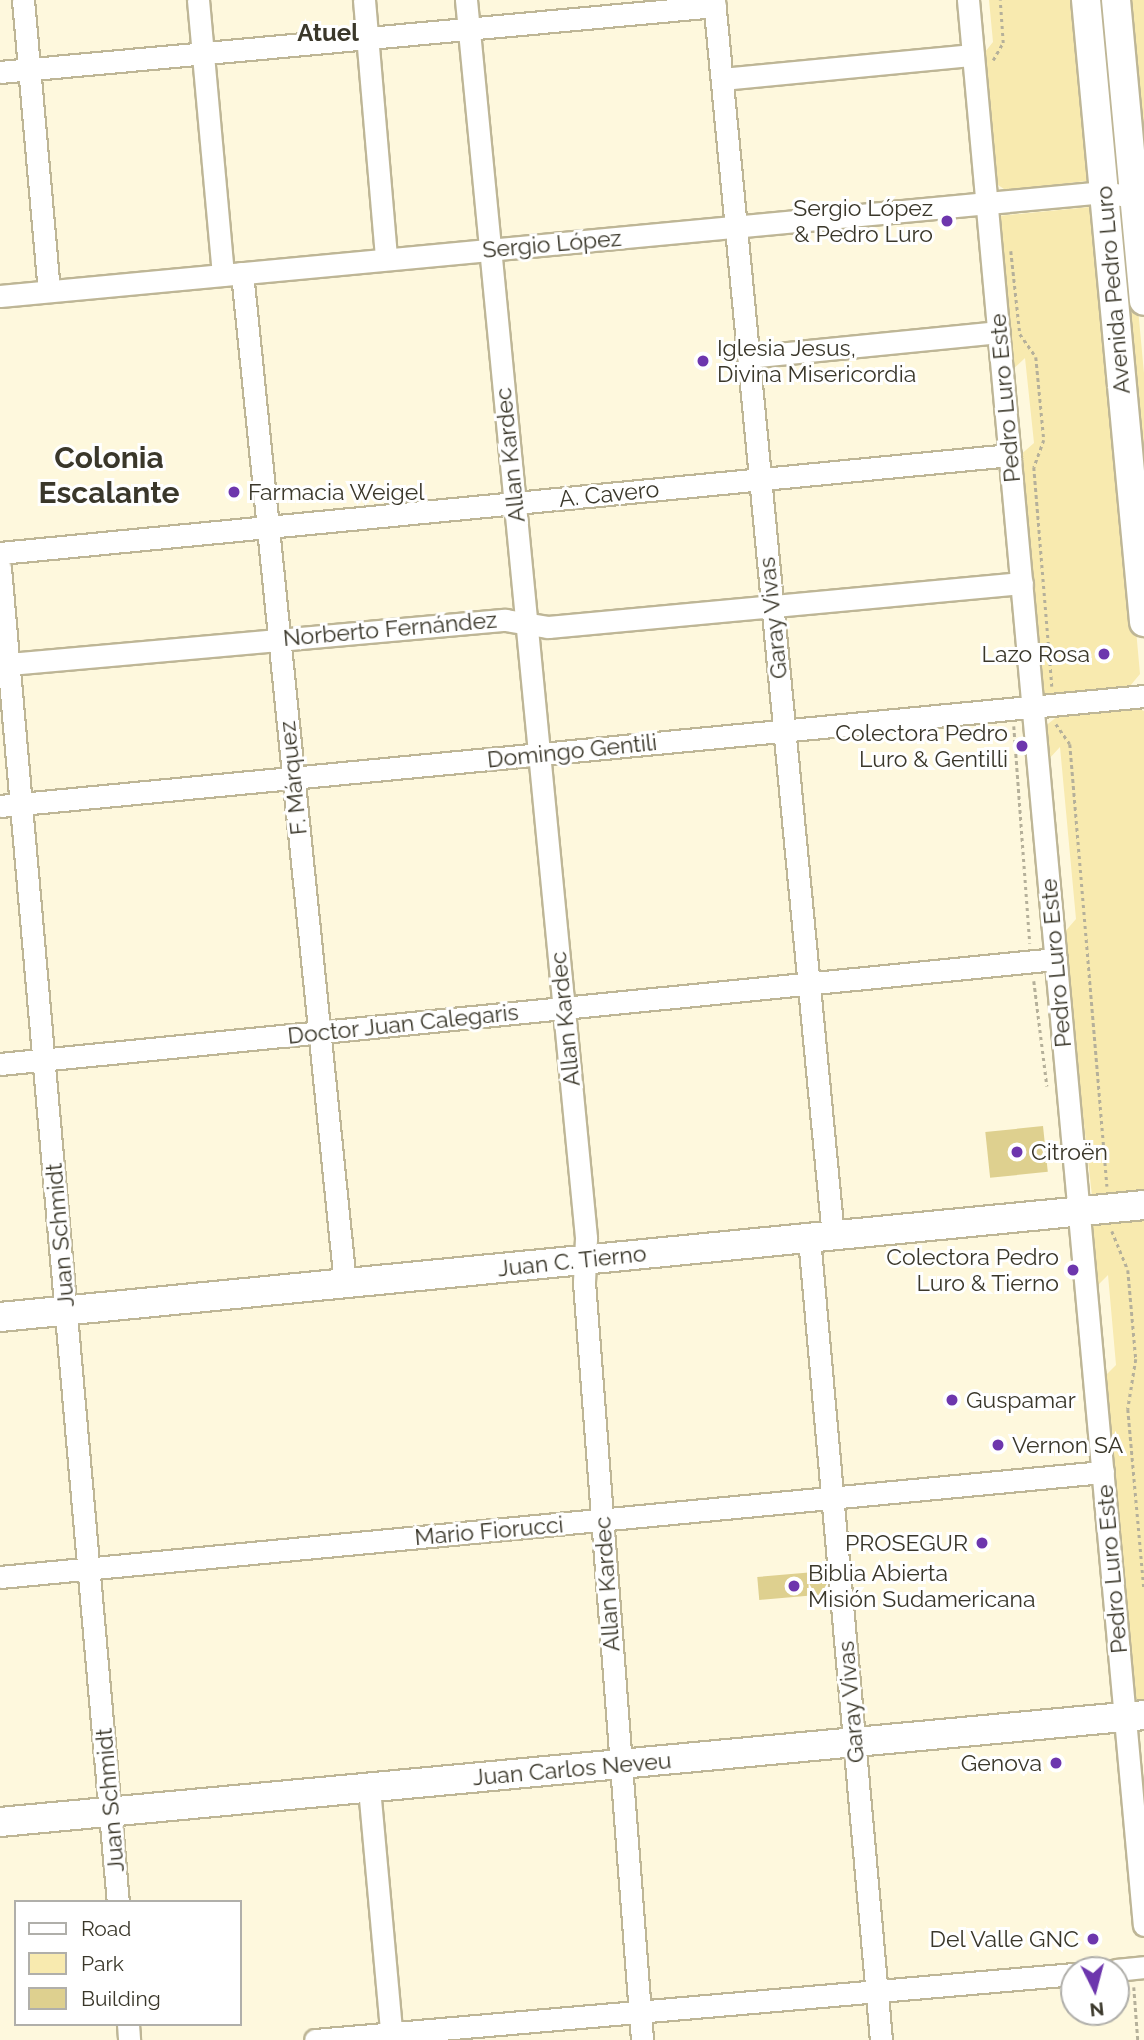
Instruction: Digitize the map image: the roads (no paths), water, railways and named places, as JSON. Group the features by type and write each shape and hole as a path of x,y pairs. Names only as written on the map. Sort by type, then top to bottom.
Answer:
{"main road":[{"name":"Avenida Pedro Luro","path":"1086,0 1144,622"},
{"name":"Avenida Pedro Luro","path":"1116,0 1139,198 1144,301"},
{"name":"Juan C. Tierno","path":"0,1317 1144,1205"},
{"name":"Juan Carlos Neveu","path":"0,1822 1135,1716"}],"street":[{"path":"23,0 49,291"},
{"name":"F. Márquez","path":"198,0 232,274 268,527 345,1283"},
{"path":"364,0 386,259"},
{"name":"Allan Kardec","path":"466,0 564,1008 642,2040"},
{"name":"Pedro Luro Este","path":"968,0 1103,1472 1135,1716 1144,1925"},
{"path":"0,72 469,29 714,3"},
{"name":"Garay Vivas","path":"714,3 809,983 832,1498 881,2040"},
{"path":"722,79 973,55"},
{"name":"Sergio López","path":"0,296 1104,192 1139,198"},
{"path":"748,357 999,332"},
{"name":"A. Cavero","path":"0,553 1010,455"},
{"name":"Juan Schmidt","path":"0,568 9,664 11,805 44,1059 118,1900"},
{"name":"Norberto Fernández","path":"9,664 505,620 548,627 1022,583"},
{"name":"Domingo Gentili","path":"11,805 1144,696"},
{"name":"Doctor Juan Calegaris","path":"0,1064 1056,958"},
{"name":"Mario Fiorucci","path":"0,1577 1103,1472"},
{"path":"369,1788 391,2037"},
{"path":"315,2040 391,2037 640,2011 1060,1975"}],"place":[{"name":"Sergio López & Pedro Luro","path":"947,221"},
{"name":"Iglesia Jesus, Divina Misericordia","path":"703,361"},
{"name":"Farmacia Weigel","path":"234,492"},
{"name":"Lazo Rosa","path":"1104,654"},
{"name":"Colectora Pedro Luro & Gentilli","path":"1022,746"},
{"name":"Citroën","path":"1017,1152"},
{"name":"Colectora Pedro Luro & Tierno","path":"1073,1270"},
{"name":"Guspamar","path":"952,1400"},
{"name":"Vernon SA","path":"998,1445"},
{"name":"PROSEGUR","path":"982,1543"},
{"name":"Biblia Abierta Misión Sudamericana","path":"794,1586"},
{"name":"Genova","path":"1056,1763"},
{"name":"Del Valle GNC","path":"1093,1939"}],"district":[{"name":"Atuel","path":"328,33"},
{"name":"Colonia Escalante","path":"109,475"}]}
